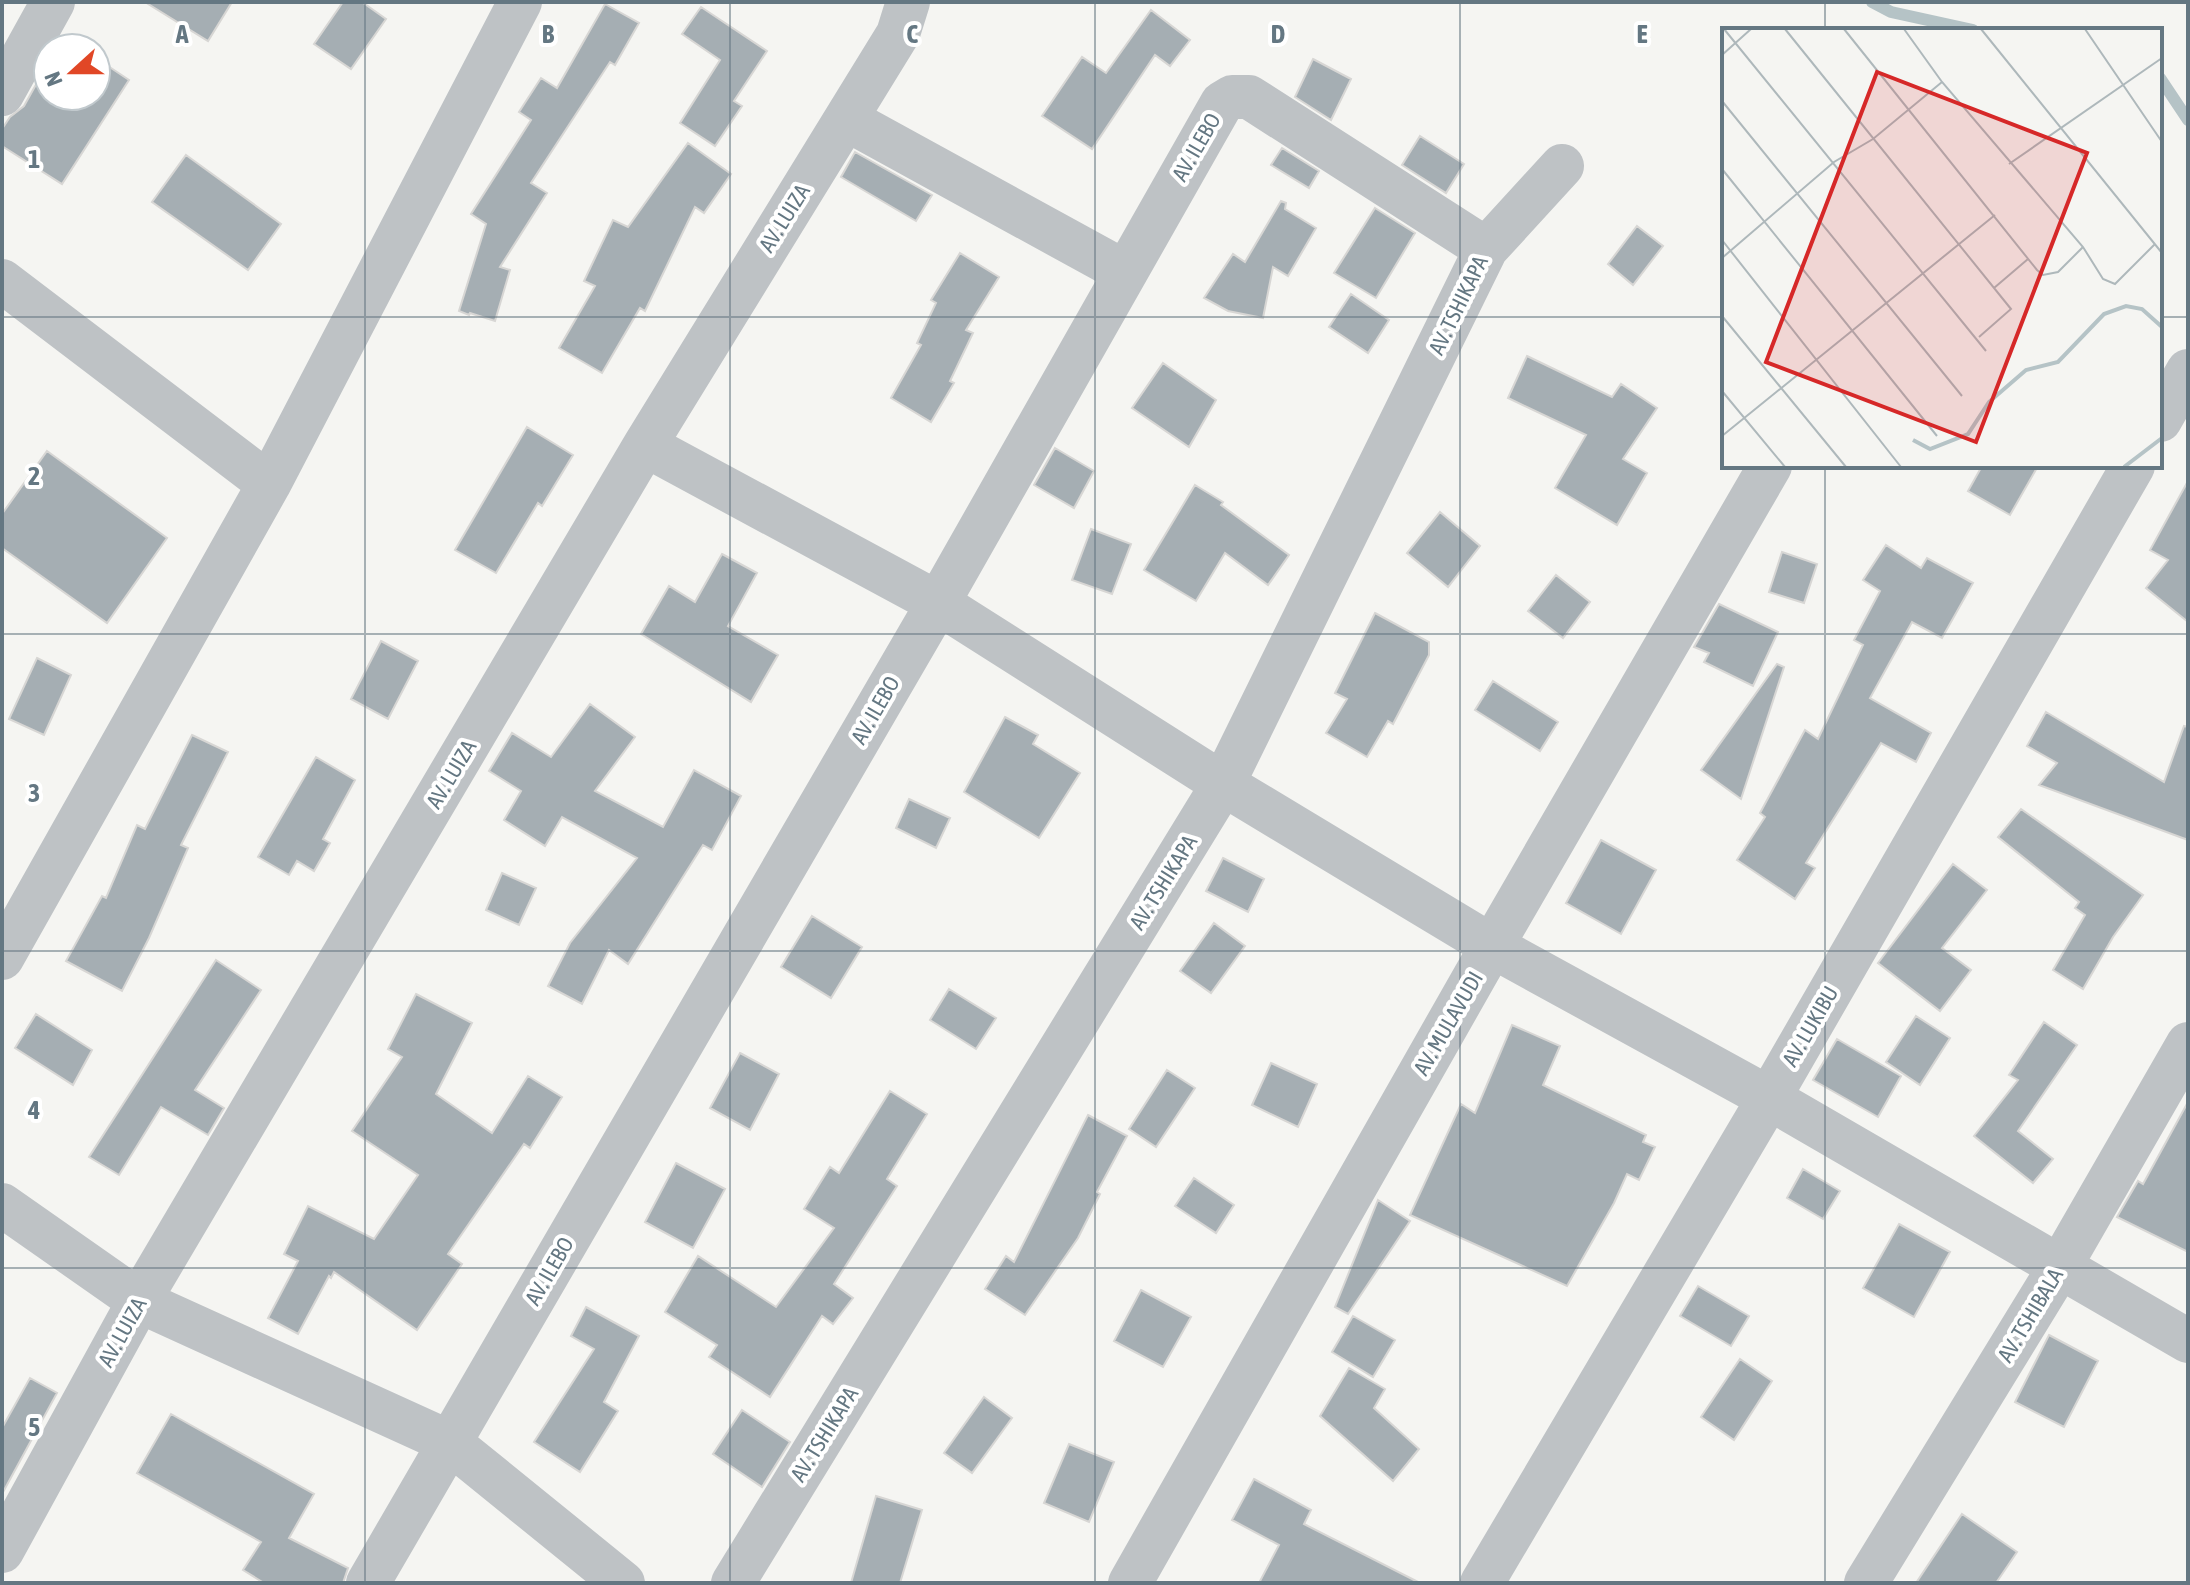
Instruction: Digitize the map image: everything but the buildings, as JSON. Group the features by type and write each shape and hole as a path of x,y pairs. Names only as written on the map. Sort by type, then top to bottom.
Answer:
{"street":[{"path":"2,94 53,2"},
{"path":"2,958 269,484 520,2"},
{"name":"AV. LUIZA","path":"2,1551 139,1301 645,445 898,34 908,2"},
{"name":"AV. ILEBO","path":"368,1583 938,603 1222,103 1232,97 1249,97 1486,249"},
{"path":"846,119 1125,272"},
{"name":"AV. TSHIKAPA","path":"733,1583 1223,784 1486,249 1562,166"},
{"path":"2,281 269,484"},
{"path":"2162,416 2188,371"},
{"path":"645,445 938,603 1223,784 1492,946 1769,1098 2188,1341"},
{"name":"AV. MULAVUDI","path":"1130,1583 1492,946 1769,468"},
{"name":"AV. LUKIBU","path":"1482,1583 1769,1098 2132,468"},
{"name":"AV. TSHIBALA","path":"1866,1583 2059,1268 2188,1044"},
{"path":"2,1205 139,1301 449,1442 623,1583"}],"waterway":[{"path":"1872,2 1891,12 1964,28"},
{"path":"2162,81 2188,120"}]}
